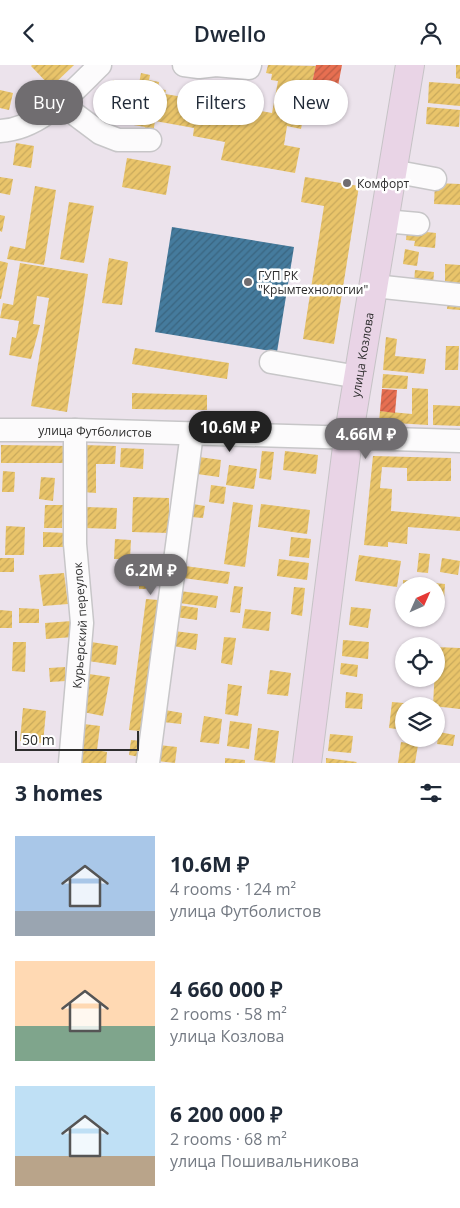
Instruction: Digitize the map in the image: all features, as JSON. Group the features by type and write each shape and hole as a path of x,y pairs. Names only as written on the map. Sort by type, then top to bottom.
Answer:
{"main road":[{"name":"улица Козлова","path":"307,763 348,439 410,65"}],"street":[{"path":"83,81 100,65"},
{"path":"184,65 250,68 250,65"},
{"path":"83,120 100,133 118,140 150,141"},
{"path":"0,131 15,130 29,125"},
{"path":"392,171 435,179"},
{"path":"384,221 418,225"},
{"path":"374,286 460,295"},
{"path":"271,362 358,377"},
{"name":"улица Футболистов","path":"0,430 75,430 460,441"},
{"name":"Курьерский переулок","path":"70,763 82,623 75,544 75,430"},
{"path":"148,763 192,433"}],"building: Homes":[{"path":"74,65 58,80 44,80 31,66"},
{"path":"268,65 316,66 313,80 271,80 272,74 266,73"},
{"path":"456,65 460,65 460,79 456,78"},
{"path":"141,73 150,75 149,80 140,80"},
{"path":"429,82 460,84 460,106 428,103"},
{"path":"0,90 13,93 9,110 0,108"},
{"path":"167,94 177,96 177,125 167,123"},
{"path":"274,102 274,125 302,125 301,129 287,126 284,145 300,148 295,173 221,160 225,142 193,136 194,128 177,125 264,125 264,112 272,113"},
{"path":"427,107 460,110 459,127 426,124"},
{"path":"134,125 154,125 153,134 144,132 145,127"},
{"path":"16,143 34,146 31,168 13,165"},
{"path":"127,158 171,166 166,195 122,187"},
{"path":"0,177 13,179 10,195 0,193"},
{"path":"305,177 359,186 334,344 303,339 324,206 301,202"},
{"path":"435,183 460,184 460,205 434,204"},
{"path":"35,186 56,190 44,265 7,259 10,246 25,249"},
{"path":"69,202 94,206 84,263 60,259"},
{"path":"0,215 5,216 2,232 0,231"},
{"path":"407,230 436,233 435,248 414,246 415,241 406,240"},
{"path":"405,249 419,252 417,266 403,264"},
{"path":"109,258 128,262 122,305 102,303"},
{"path":"0,261 8,263 1,299 0,299"},
{"path":"20,263 88,274 67,412 31,406 49,298 37,296 33,324 40,325 31,359 9,355 12,337 16,338 19,321 0,318 3,303 13,305"},
{"path":"445,264 460,265 460,288 445,287"},
{"path":"415,270 434,272 433,285 414,283"},
{"path":"448,300 460,301 460,310 447,309"},
{"path":"386,337 397,339 395,356 426,359 424,374 383,370"},
{"path":"446,346 459,346 458,370 445,370"},
{"path":"135,348 229,363 227,379 132,364"},
{"path":"383,374 408,376 407,389 382,388"},
{"path":"412,388 428,389 428,425 379,422 380,411 412,414"},
{"path":"132,393 207,395 207,410 132,409"},
{"path":"433,405 460,406 460,426 433,425"},
{"path":"1,445 69,446 69,463 1,463"},
{"path":"83,445 116,446 115,464 96,464 96,493 83,492"},
{"path":"121,448 144,449 143,469 120,467"},
{"path":"262,451 274,452 271,480 259,478"},
{"path":"285,451 318,455 316,474 283,470"},
{"path":"373,456 451,458 451,481 407,481 407,468 382,467 380,488 392,489 391,511 460,517 460,531 408,527 407,544 388,542 388,547 364,545"},
{"path":"199,457 221,460 219,477 197,474"},
{"path":"229,465 257,469 254,489 226,485"},
{"path":"3,471 15,472 14,492 2,492"},
{"path":"41,477 55,478 53,501 39,499"},
{"path":"211,485 226,487 224,504 209,502"},
{"path":"133,497 169,498 169,533 132,532"},
{"path":"233,502 253,505 245,567 224,564"},
{"path":"193,504 205,506 203,518 191,517"},
{"path":"261,504 310,510 307,534 258,527"},
{"path":"45,505 63,505 62,528 44,528"},
{"path":"85,507 117,508 116,529 84,528"},
{"path":"6,526 25,527 24,555 5,555"},
{"path":"43,532 67,533 67,547 43,547"},
{"path":"291,537 311,539 309,558 289,556"},
{"path":"115,539 131,540 130,559 114,559"},
{"path":"419,553 430,554 428,573 417,572"},
{"path":"359,555 401,561 399,577 395,577 395,587 355,581"},
{"path":"0,558 14,558 14,572 0,572"},
{"path":"442,558 460,561 458,575 440,572"},
{"path":"279,559 309,563 307,580 277,576"},
{"path":"139,563 146,563 146,589 139,589"},
{"path":"185,566 230,572 228,584 183,578"},
{"path":"64,573 68,604 43,606 39,575"},
{"path":"234,586 243,587 240,613 230,612"},
{"path":"294,587 305,588 302,616 291,614"},
{"path":"180,591 218,596 216,608 179,603"},
{"path":"146,599 158,600 141,731 129,730"},
{"path":"177,605 198,608 197,620 176,617"},
{"path":"351,607 371,609 368,628 349,625"},
{"path":"19,608 39,609 39,623 19,623"},
{"path":"245,609 271,612 269,631 242,628"},
{"path":"0,610 12,611 12,628 0,628"},
{"path":"72,621 73,637 46,639 45,623"},
{"path":"174,631 198,634 196,650 173,646"},
{"path":"224,637 236,638 232,665 221,663"},
{"path":"343,640 369,642 368,659 342,656"},
{"path":"13,642 26,642 25,672 12,671"},
{"path":"91,642 118,646 116,665 88,661"},
{"path":"445,647 460,648 460,709 445,707 445,697 433,697 434,687 445,687"},
{"path":"341,663 358,665 357,677 340,674"},
{"path":"65,667 66,681 50,682 49,668"},
{"path":"270,670 291,673 288,696 267,694"},
{"path":"89,674 110,677 103,716 83,712"},
{"path":"228,684 242,686 238,716 225,714"},
{"path":"346,692 363,694 362,709 345,708"},
{"path":"392,702 395,702 395,729 389,728"},
{"path":"23,708 46,711 43,743 20,741"},
{"path":"165,710 182,713 181,724 163,722"},
{"path":"204,716 222,719 219,744 200,742"},
{"path":"230,721 252,724 249,749 227,746"},
{"path":"84,724 100,726 97,750 107,752 106,763 79,763"},
{"path":"258,728 279,731 275,763 254,760"},
{"path":"445,733 455,735 453,746 445,745"},
{"path":"330,734 353,736 351,753 328,751"},
{"path":"131,740 142,741 140,757 129,755"},
{"path":"159,745 177,747 175,763 157,761"},
{"path":"400,747 418,747 415,763 398,763"},
{"path":"225,758 245,760 245,763 225,763"},
{"path":"326,758 357,762 326,763"}],"building: Shops":[{"path":"316,65 342,65 339,80 313,80"},
{"path":"382,389 397,390 395,413 380,411"}],"building: Public":[{"path":"172,227 294,247 277,352 155,332"}],"place":[{"name":"Комфорт","path":"347,183"},
{"name":"ГУП РК \"Крымтехнологии\"","path":"248,282"}]}
